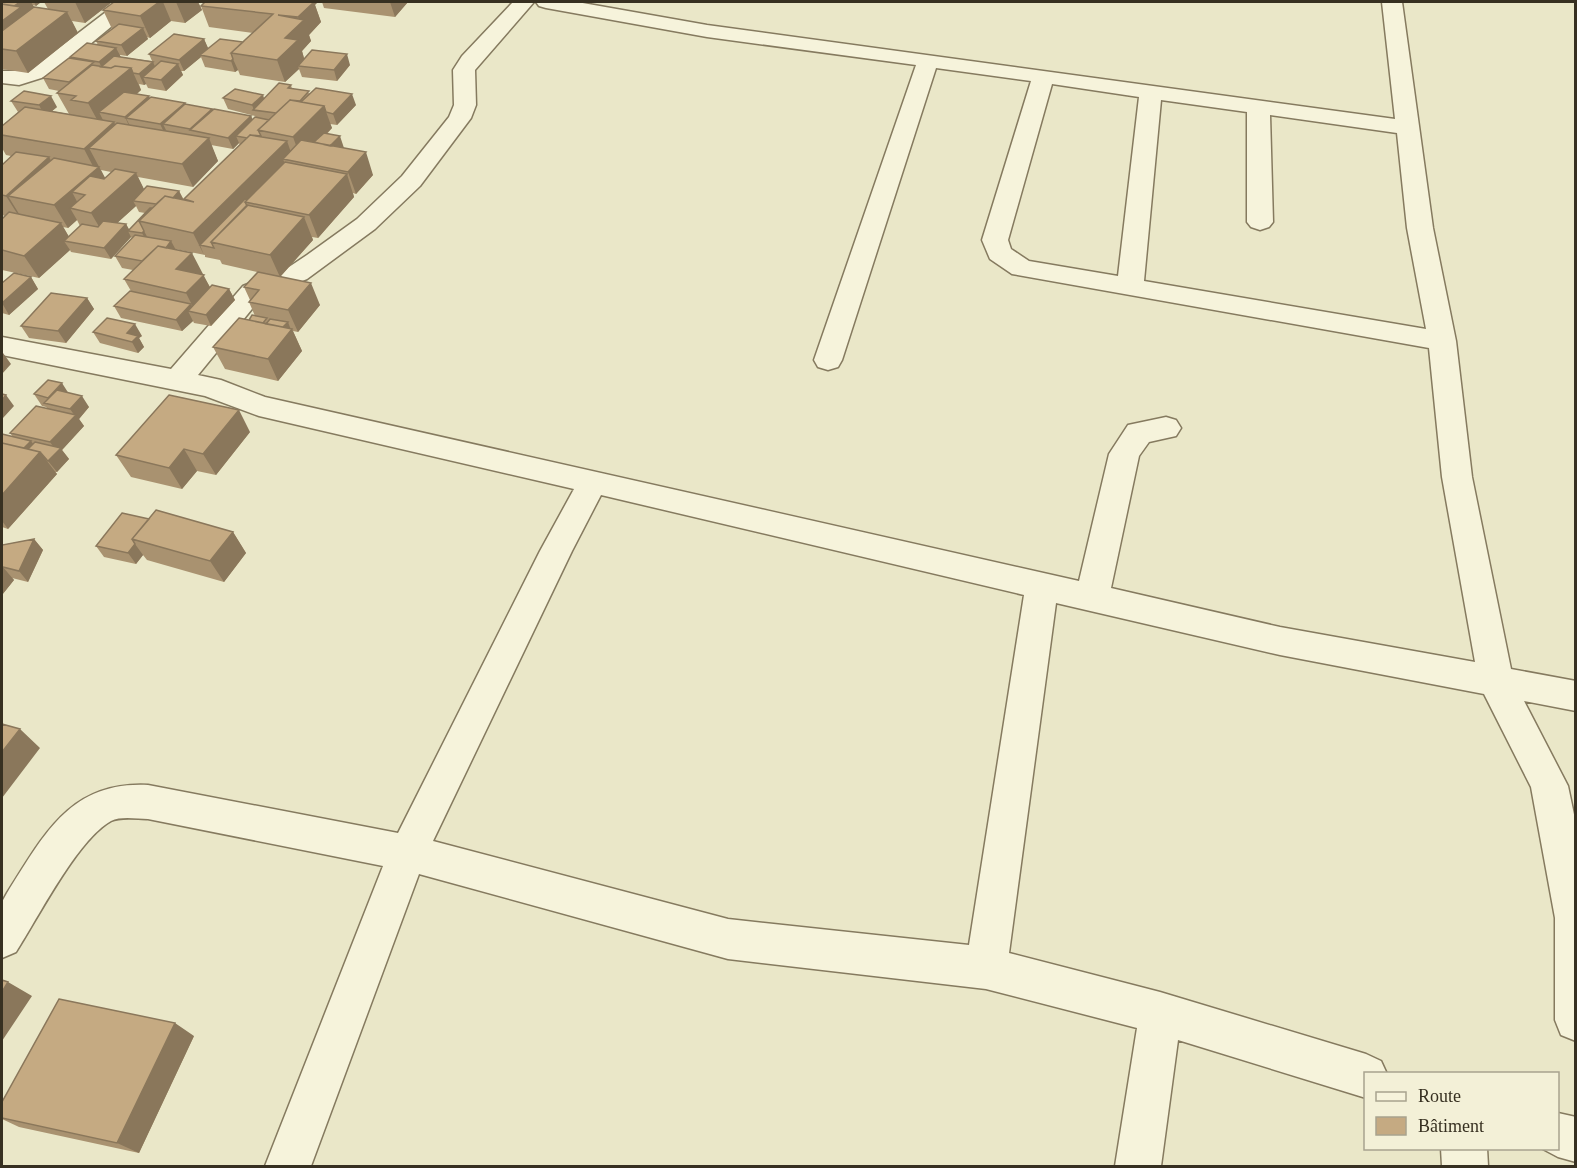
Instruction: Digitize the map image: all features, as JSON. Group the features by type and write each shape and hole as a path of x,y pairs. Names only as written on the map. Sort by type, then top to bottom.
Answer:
{"street":[{"path":"2,77 19,78 46,69 131,2"},
{"path":"177,381 252,292 298,273 336,247 366,224 411,181 460,118 465,105 464,70 524,2"},
{"path":"546,2 707,31 1408,128"},
{"path":"1392,2 1419,228 1442,341 1457,477 1496,682 1549,786 1575,918 1575,1020"},
{"path":"828,360 928,60"},
{"path":"1042,76 995,240 999,253 1022,267 1442,341"},
{"path":"1130,286 1151,92"},
{"path":"1258,107 1260,222"},
{"path":"2,346 211,387 259,406 1280,641 1575,696"},
{"path":"1092,597 1124,454 1139,433 1166,428"},
{"path":"288,1167 408,853 556,551 593,482"},
{"path":"986,968 1042,586"},
{"path":"2,938 77,826 98,809 122,800 182,807 408,853 728,939 986,968 1160,1013 1364,1076"},
{"path":"1138,1167 1160,1013"},
{"path":"1559,1136 1575,1140"},
{"path":"1464,1150 1465,1167"}],"building":[{"path":"2,2 20,2 14,6 2,4"},
{"path":"114,2 159,2 140,16 103,10"},
{"path":"205,2 314,2 298,17 278,15 304,20 285,38 298,40 277,60 231,53 273,14 201,6"},
{"path":"2,4 21,7 2,21"},
{"path":"34,7 67,12 16,51 2,49 2,31"},
{"path":"119,24 143,28 121,45 96,41"},
{"path":"174,34 204,39 179,60 149,54"},
{"path":"220,39 243,42 231,53 233,59 231,61 200,55"},
{"path":"87,43 116,48 99,62 70,57"},
{"path":"312,50 347,54 334,70 298,66"},
{"path":"114,56 153,62 139,74 133,73 131,68 101,67"},
{"path":"69,58 94,62 69,82 43,78"},
{"path":"161,61 178,64 161,80 143,77"},
{"path":"92,65 131,68 88,103 71,100 76,96 57,93"},
{"path":"279,83 291,85 288,88 309,91 300,101 290,100 276,113 253,110"},
{"path":"316,88 352,94 333,114 326,112 324,106 301,102"},
{"path":"235,89 263,95 252,105 223,98"},
{"path":"24,91 51,96 39,105 11,101"},
{"path":"124,92 149,96 125,117 99,112"},
{"path":"151,97 185,103 160,124 126,118"},
{"path":"290,100 324,106 293,137 258,130"},
{"path":"185,104 212,109 190,129 163,124"},
{"path":"25,107 114,122 84,149 2,135 2,126"},
{"path":"214,109 251,116 228,138 190,130"},
{"path":"255,117 269,120 258,130 261,136 250,135 247,138 236,136"},
{"path":"117,123 209,138 182,164 89,148"},
{"path":"324,133 340,136 330,146 314,142"},
{"path":"250,135 287,141 193,233 139,221 165,196 194,202 184,199"},
{"path":"301,140 366,152 348,172 283,159"},
{"path":"16,152 49,157 6,196 2,195 2,165"},
{"path":"54,158 99,167 54,205 8,196"},
{"path":"285,162 347,174 309,215 245,202"},
{"path":"115,169 136,173 91,213 70,208 85,195 72,192 90,176 104,179"},
{"path":"147,186 179,191 173,198 165,196 156,204 133,201"},
{"path":"245,199 247,206 211,242 214,248 200,245"},
{"path":"247,205 304,217 270,255 211,242"},
{"path":"152,208 139,221 144,231 142,233 128,231"},
{"path":"9,212 61,223 24,256 2,250 2,219"},
{"path":"103,221 126,224 104,248 64,241 82,224 98,227"},
{"path":"135,235 171,241 166,248 158,246 142,261 115,256"},
{"path":"158,246 192,253 176,269 204,275 186,293 124,279"},
{"path":"258,272 311,283 288,310 249,302 259,290 244,287"},
{"path":"14,273 31,277 2,303 2,283"},
{"path":"212,285 229,289 206,315 188,311"},
{"path":"130,291 191,304 176,320 114,306"},
{"path":"51,293 87,298 58,331 21,326"},
{"path":"252,315 267,318 263,323 249,320"},
{"path":"107,318 135,324 127,333 138,336 132,342 93,332"},
{"path":"239,318 292,329 268,359 213,347"},
{"path":"270,319 288,322 283,327 266,324"},
{"path":"48,380 62,383 48,398 34,394"},
{"path":"57,390 82,396 70,409 44,403"},
{"path":"169,395 239,410 203,454 184,449 169,468 116,455"},
{"path":"36,406 76,415 50,442 10,433"},
{"path":"2,434 31,441 24,448 2,443"},
{"path":"35,442 61,448 48,461 40,452 28,449"},
{"path":"2,443 40,452 2,495"},
{"path":"156,510 233,532 210,561 132,539"},
{"path":"122,513 149,519 132,539 135,544 128,553 96,546"},
{"path":"34,539 19,571 2,566 2,545"},
{"path":"2,724 20,729 2,752"},
{"path":"2,980 8,982 2,992"},
{"path":"59,999 175,1023 117,1143 2,1118 2,1102"}]}
